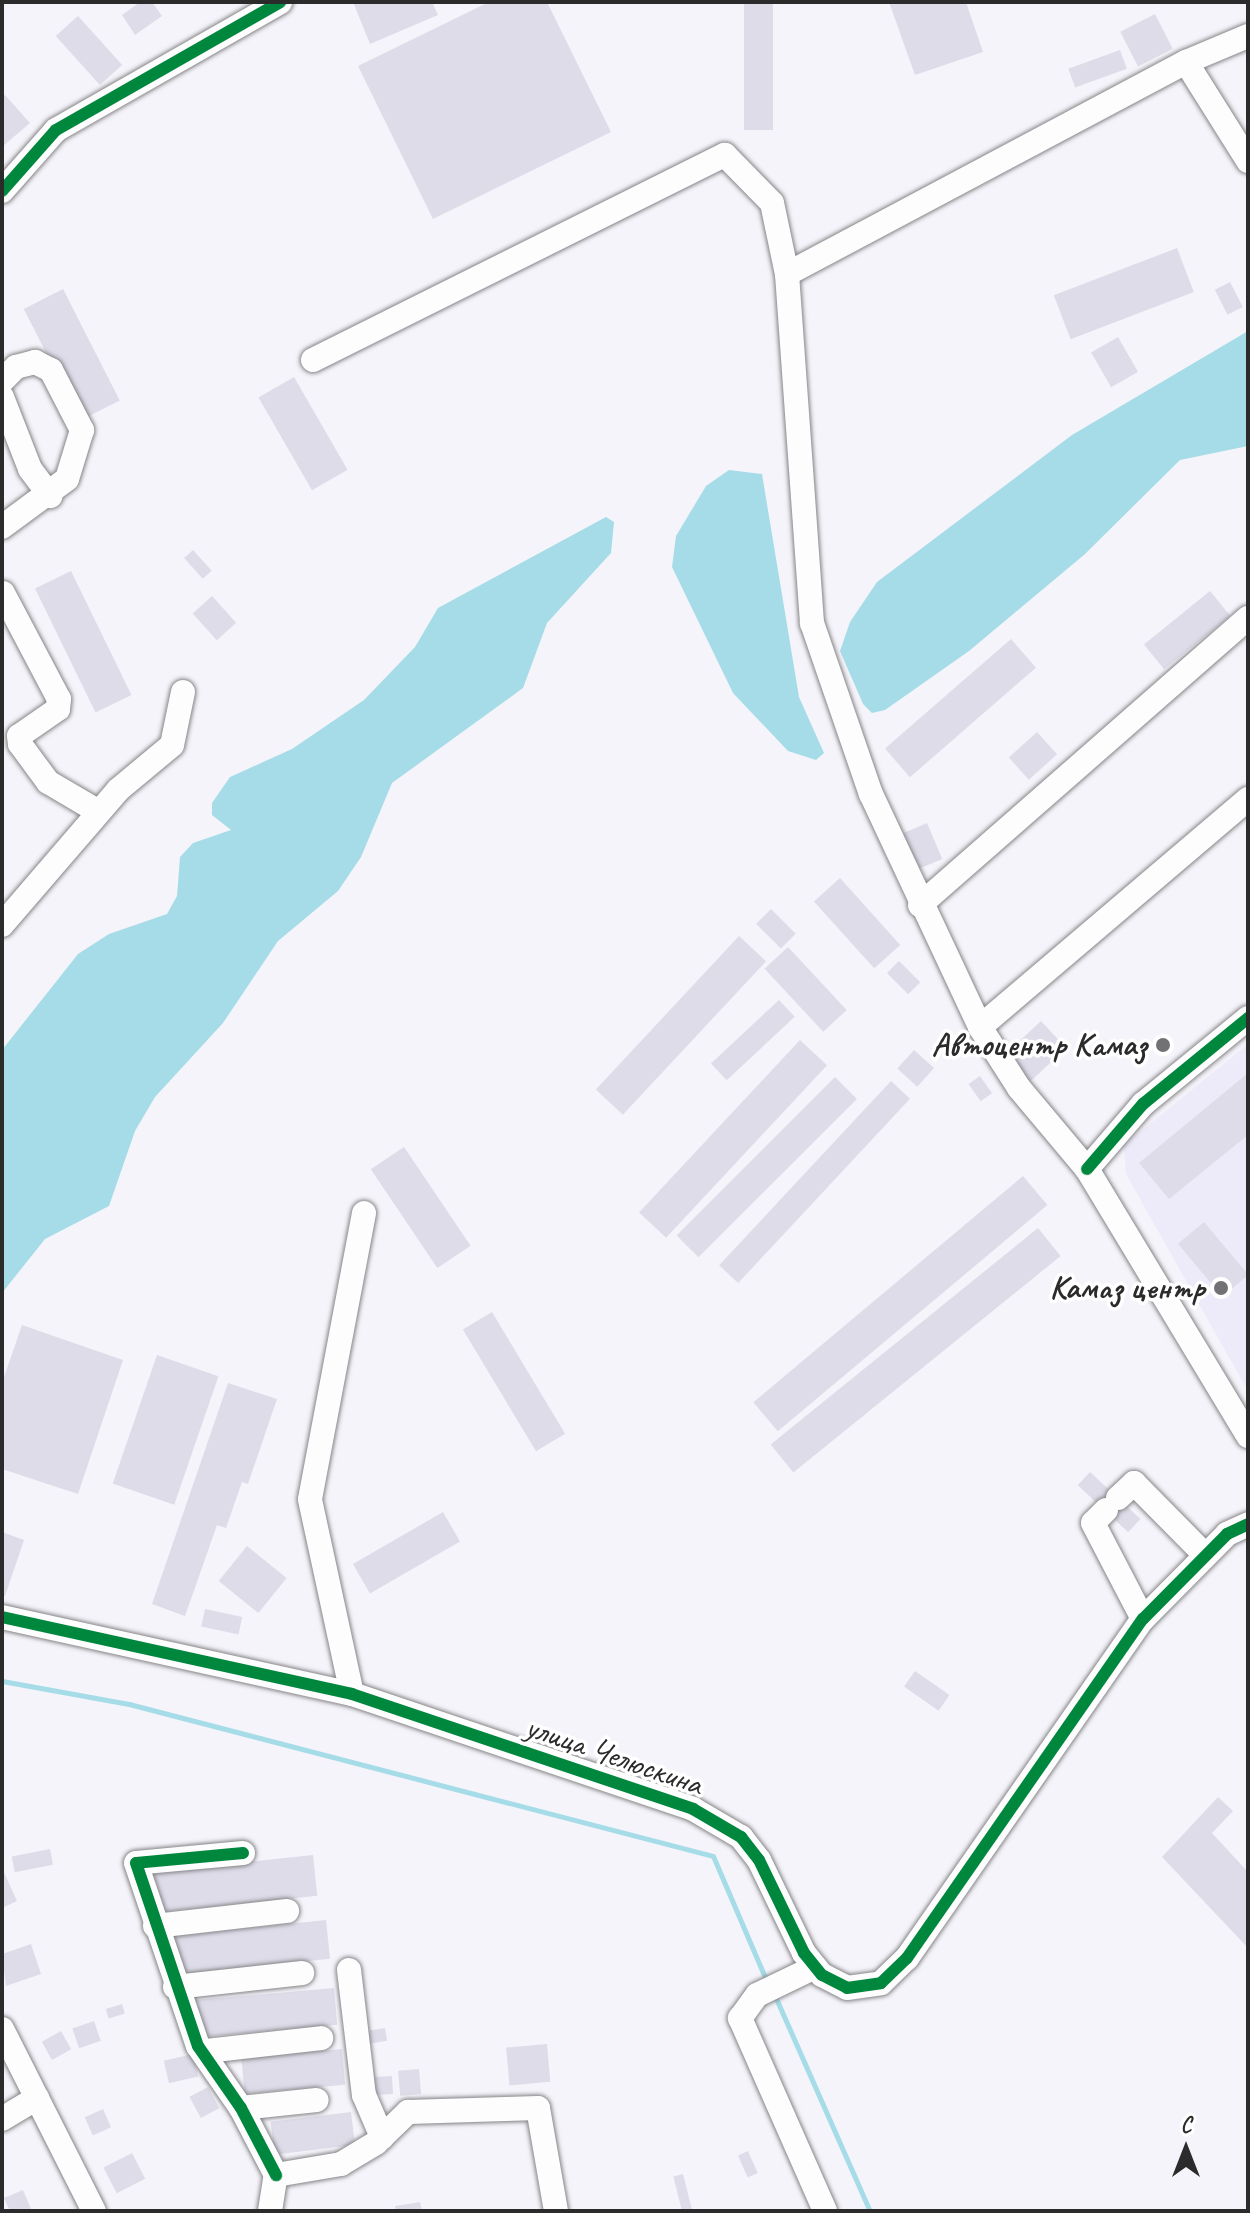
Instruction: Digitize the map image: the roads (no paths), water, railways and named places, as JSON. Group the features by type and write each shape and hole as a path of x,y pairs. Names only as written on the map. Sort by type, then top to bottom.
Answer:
{"street":[{"path":"2,191 56,130 280,2"},
{"path":"787,274 1186,62 1248,36"},
{"path":"1186,62 1248,161"},
{"path":"313,360 725,155 772,203 787,274 812,623 871,794 920,905 980,1027 1019,1088 1087,1169 1248,1436"},
{"path":"2,381 16,367 35,362 51,370 82,430 78,457 50,496 2,527"},
{"path":"2,397 30,469 50,496"},
{"path":"2,587 2,595 59,699 58,709 19,736 20,744 48,782 99,812"},
{"path":"920,905 1248,618"},
{"path":"2,925 99,812 172,745 183,692"},
{"path":"980,1027 1248,799"},
{"path":"1087,1169 1143,1104 1248,1018"},
{"path":"352,1694 310,1499 364,1213"},
{"path":"1143,1619 1093,1523 1134,1483 1205,1555"},
{"path":"825,2211 740,2018 757,1995 815,1967 847,1988 881,1983 907,1958 1143,1619 1205,1555 1248,1524"},
{"name":"улица Челюскина","path":"2,1617 352,1694 718,1821 759,1860 815,1967"},
{"path":"243,1853 136,1863 175,1987 198,2046 206,2051 241,2108 276,2175 270,2211"},
{"path":"155,1926 287,1911"},
{"path":"349,1970 364,2095 382,2137"},
{"path":"175,1987 302,1973"},
{"path":"2,2029 94,2211"},
{"path":"206,2051 321,2038"},
{"path":"2,2119 37,2098"},
{"path":"241,2108 317,2100"},
{"path":"276,2175 341,2164 382,2137 408,2112 538,2108 556,2211"}],"water":[{"path":"1248,331 1248,446 1180,460 1085,554 969,651 885,710 872,713 863,704 840,651 850,622 877,582 1072,435"},
{"path":"729,470 762,474 799,697 824,753 816,760 788,751 733,693 672,567 676,536 706,486"},
{"path":"606,517 614,522 611,553 547,623 523,688 392,783 361,857 338,891 278,941 223,1023 155,1097 135,1131 109,1206 45,1239 2,1293 2,1050 78,954 109,934 167,914 177,896 180,857 193,843 231,830 212,815 212,803 230,777 292,749 364,700 415,647 438,608"}],"waterway":[{"path":"2,1681 129,1704 713,1856 767,1982"},
{"path":"775,1996 870,2211"}],"place":[{"name":"Автоцентр Камаз","path":"1163,1045"},
{"name":"Камаз центр","path":"1221,1288"}]}
